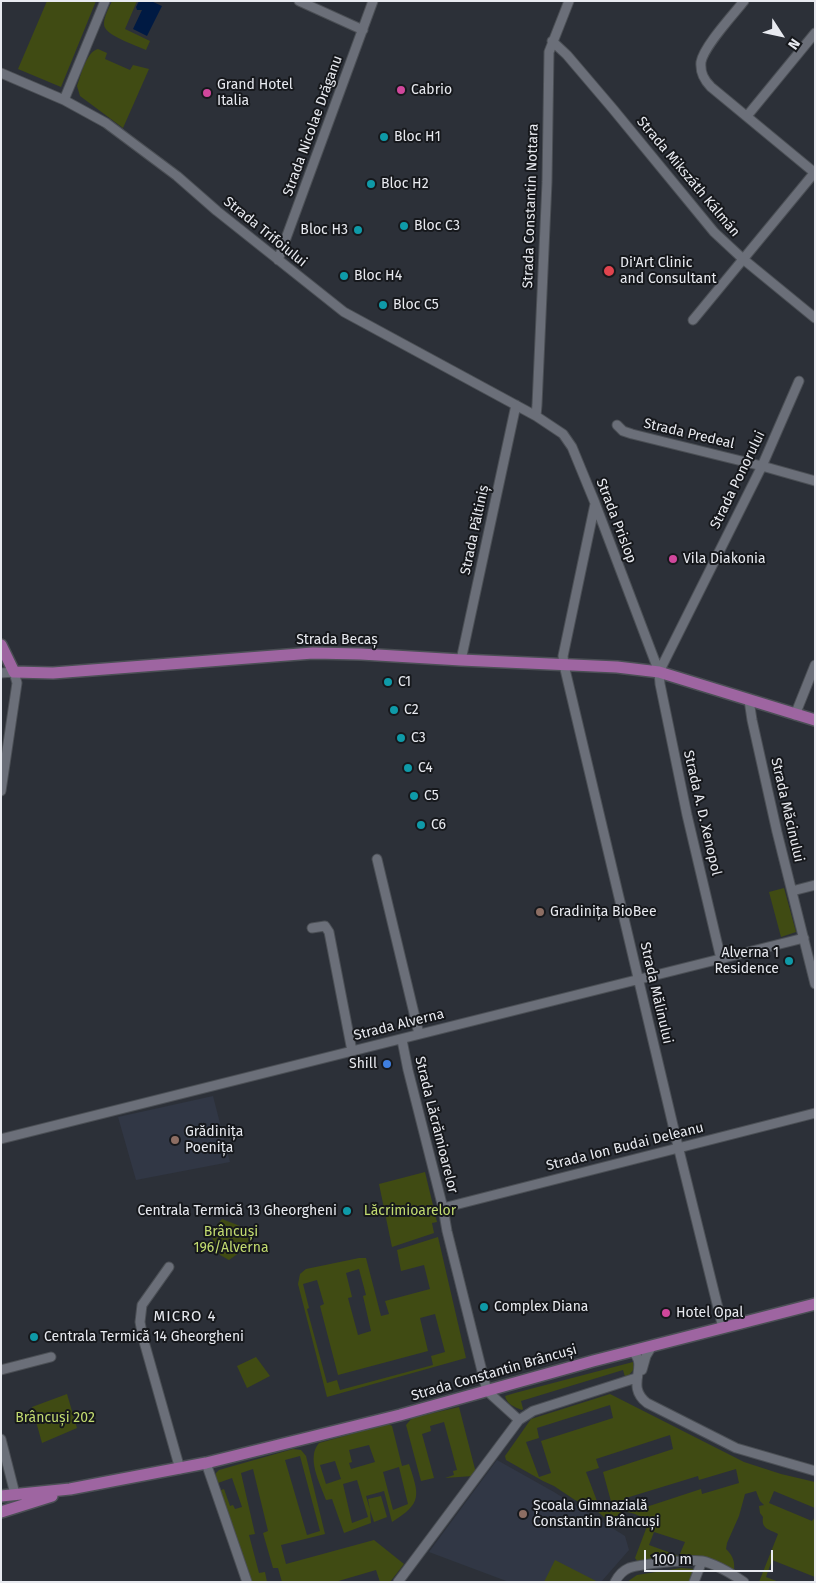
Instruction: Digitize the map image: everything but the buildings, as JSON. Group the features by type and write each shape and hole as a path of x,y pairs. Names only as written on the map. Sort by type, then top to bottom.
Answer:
{"main road":[{"path":"1,645 14,672"},
{"name":"Strada Becaș","path":"14,672 58,673 313,654 361,654 617,667 659,672 815,720"},
{"name":"Strada Constantin Brâncuși","path":"1,1496 70,1489 206,1463 400,1415 632,1351 815,1304"},
{"path":"1,1512 70,1489"}],"street":[{"path":"64,100 105,1"},
{"path":"299,1 363,30"},
{"name":"Strada Nicolae Drăganu","path":"278,260 373,1"},
{"name":"Strada Constantin Nottara","path":"536,416 547,182 549,52 569,1"},
{"path":"693,320 815,172 711,87 702,75 701,61 708,48 744,1"},
{"path":"747,116 815,34"},
{"name":"Strada Mikszáth Kálmán","path":"552,41 567,55 613,109 708,225 743,259 815,318"},
{"name":"Strada Trifoiului","path":"1,72 95,116 124,136 177,176 217,211 351,317 516,405"},
{"name":"Strada Ponorului","path":"659,672 762,466 799,381"},
{"name":"Strada Prislop","path":"516,405 557,428 568,439 595,503 659,672"},
{"name":"Strada Păltiniș","path":"461,660 516,405"},
{"name":"Strada Predeal","path":"616,425 623,431 632,434 815,481"},
{"name":"Strada Mălinului","path":"595,503 563,656 564,665 638,980 723,1328"},
{"path":"795,715 815,665"},
{"path":"1,673 14,672 17,683 1,791"},
{"name":"Strada A. D. Xenopol","path":"659,672 687,815 721,959"},
{"name":"Strada Măcinului","path":"749,700 752,720 815,984"},
{"path":"377,859 419,1034"},
{"path":"792,891 815,885"},
{"path":"312,928 325,926 329,932 352,1051"},
{"name":"Strada Alverna","path":"1,1139 804,938"},
{"name":"Strada Lăcrămioarelor","path":"402,1040 443,1208 455,1267 487,1391"},
{"name":"Strada Ion Budai Deleanu","path":"443,1208 815,1113"},
{"path":"169,1266 142,1305 140,1322 180,1469"},
{"path":"398,1582 519,1420 533,1411 636,1378 652,1346"},
{"path":"632,1351 638,1358 639,1371 636,1378 638,1393 644,1400 678,1420 736,1448 815,1472"},
{"path":"1,1370 51,1357"},
{"path":"487,1391 519,1420"},
{"path":"1,1439 15,1494"},
{"path":"206,1463 247,1582"},
{"path":"694,1582 702,1561"},
{"path":"615,1582 624,1570 639,1566 702,1561 744,1582"}],"shaded area":[{"name":"Grădinița Poenița","path":"213,1096 230,1162 136,1180 118,1117"},
{"name":"Școala Gimnazială Constantin Brâncuși","path":"497,1460 554,1492 625,1536 629,1550 601,1582 509,1582 429,1552"}],"green space":[{"path":"47,1 96,1 61,87 18,69"},
{"path":"112,1 137,1 125,29 150,41 146,50 114,36 105,28 105,18"},
{"path":"98,49 107,53 105,59 130,70 133,65 149,69 123,128 80,96 77,86 82,70 90,54"},
{"path":"784,888 796,932 781,937 769,892"},
{"name":"Lăcrimioarelor","path":"425,1172 437,1222 432,1223 434,1233 392,1247 379,1184"},
{"name":"Brâncuși 196/Alverna","path":"222,1219 240,1226 253,1243 229,1260 220,1255 210,1233"},
{"path":"438,1237 466,1358 327,1397 298,1284 300,1274 306,1269 366,1258 381,1316 389,1314 385,1301 430,1289 424,1265 401,1271 397,1250","holes":["359,1269 366,1295 363,1296 371,1331 358,1335 348,1298 352,1297 346,1273","317,1280 324,1304 320,1306 338,1375 428,1351 420,1318 435,1314 445,1352 431,1356 433,1365 340,1390 337,1380 327,1383 307,1309 309,1308 303,1284"]},
{"path":"256,1357 270,1376 247,1388 237,1366"},
{"path":"633,1362 634,1369 625,1377 623,1370 521,1401 522,1410 509,1403 505,1396 515,1393"},
{"name":"Brâncuși 202","path":"67,1394 77,1428 42,1443 32,1407"},
{"path":"610,1394 744,1462 781,1474 815,1482 815,1508 774,1491 769,1503 812,1521 815,1517 815,1577 772,1560 766,1577 779,1582 759,1582 778,1534 764,1526 759,1506 764,1505 756,1491 745,1494 739,1516 727,1543 726,1549 733,1559 734,1572 702,1559 638,1562 635,1558 649,1521 627,1512 621,1513 613,1519 605,1518 595,1509 575,1500 554,1486 506,1460 505,1456 531,1419","holes":["610,1405 613,1418 541,1441 551,1473 539,1477 526,1442 539,1438 537,1428","670,1435 673,1449 603,1472 612,1505 600,1509 586,1472 599,1468 596,1459","736,1469 739,1483 702,1494 701,1489 631,1512 626,1498 698,1476 699,1480","654,1532 685,1542 679,1556 649,1545"]},
{"path":"459,1407 476,1473 473,1476 445,1478 454,1475 453,1471 457,1470 444,1422 430,1426 431,1431 422,1434 434,1478 421,1481 406,1425 412,1418"},
{"path":"388,1424 392,1426 402,1466 409,1464 415,1483 416,1498 409,1509 392,1522 384,1491 366,1496 371,1523 344,1533 332,1499 326,1500 315,1471 315,1449 319,1443","holes":["369,1445 375,1462 351,1469 349,1463 352,1462 349,1450","335,1461 341,1479 326,1484 320,1465","399,1467 408,1504 393,1510 383,1472","357,1480 368,1517 352,1523 343,1484"]},
{"path":"293,1449 301,1450 306,1456 325,1534 281,1545 286,1564 374,1540 404,1564 390,1582 380,1582 376,1570 335,1582 282,1582 278,1568 273,1568 263,1533 268,1531 253,1469 241,1473 255,1534 249,1535 259,1573 265,1572 267,1582 251,1582 215,1480 216,1473 219,1470","holes":["300,1456 320,1531 307,1535 285,1460","232,1478 242,1507 235,1509 233,1505 230,1506 224,1489 221,1490 218,1483"]},
{"path":"381,1496 387,1517 374,1522 368,1499"},
{"path":"555,1560 598,1582 544,1582"},
{"path":"681,1568 695,1569 694,1582 627,1582 637,1575"}],"water":[{"path":"139,1 151,1 162,6 147,36 133,29 142,10 137,10 136,7"}],"place":[{"name":"Cabrio","path":"401,90"},
{"name":"Grand Hotel Italia","path":"207,93"},
{"name":"Bloc H1","path":"384,137"},
{"name":"Bloc H2","path":"371,184"},
{"name":"Bloc C3","path":"404,226"},
{"name":"Bloc H3","path":"358,230"},
{"name":"Di'Art Clinic and Consultant","path":"609,271"},
{"name":"Bloc H4","path":"344,276"},
{"name":"Bloc C5","path":"383,305"},
{"name":"Vila Diakonia","path":"673,559"},
{"name":"C1","path":"388,682"},
{"name":"C2","path":"394,710"},
{"name":"C3","path":"401,738"},
{"name":"C4","path":"408,768"},
{"name":"C5","path":"414,796"},
{"name":"C6","path":"421,825"},
{"name":"Gradinița BioBee","path":"540,912"},
{"name":"Alverna 1 Residence","path":"789,961"},
{"name":"Shill","path":"387,1064"},
{"name":"Grădinița Poenița","path":"175,1140"},
{"name":"Centrala Termică 13 Gheorgheni","path":"347,1211"},
{"name":"Complex Diana","path":"484,1307"},
{"name":"Hotel Opal","path":"666,1313"},
{"name":"Centrala Termică 14 Gheorgheni","path":"34,1337"},
{"name":"Școala Gimnazială Constantin Brâncuși","path":"523,1514"}],"district":[{"name":"MICRO 4","path":"185,1317"}]}
